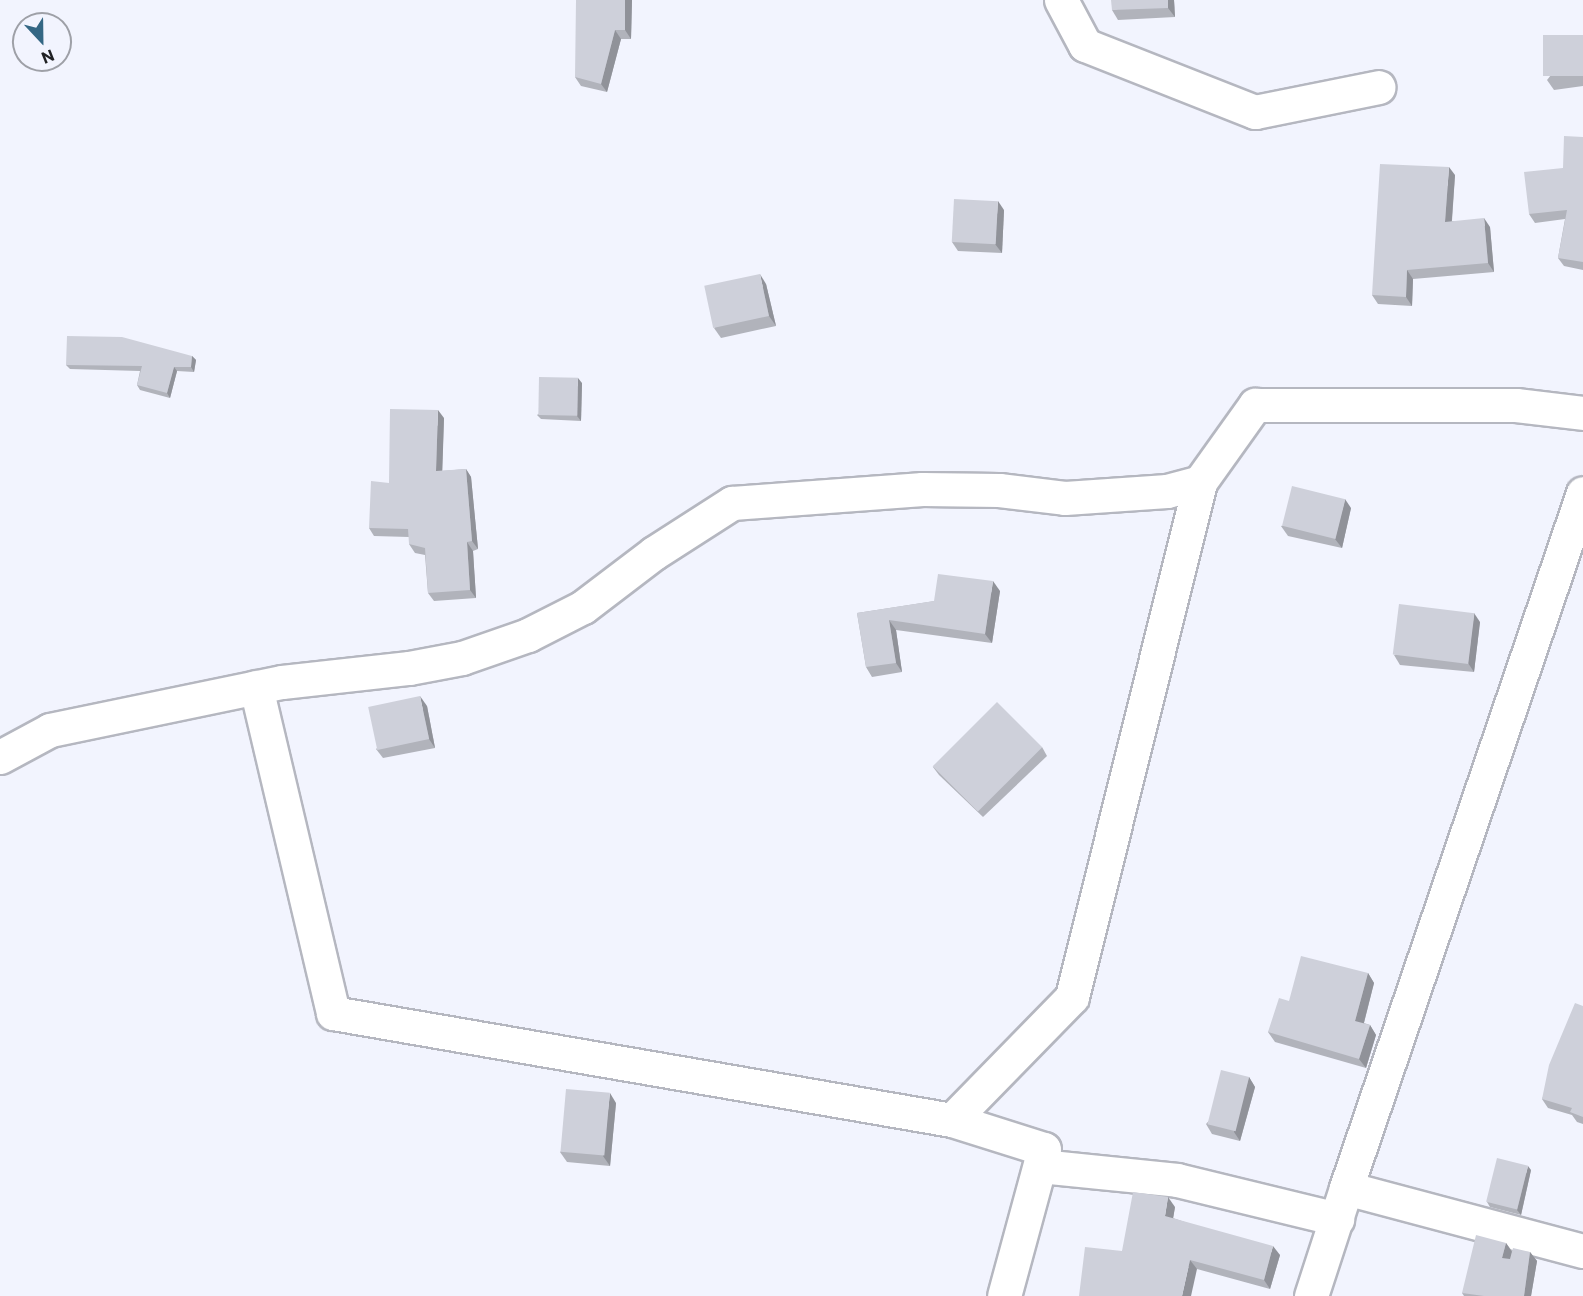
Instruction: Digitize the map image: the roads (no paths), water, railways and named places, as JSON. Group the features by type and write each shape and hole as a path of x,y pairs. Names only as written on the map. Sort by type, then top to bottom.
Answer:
{"street":[{"path":"1060,0 1085,45 1256,112 1379,87"},
{"path":"952,1120 1072,997 1200,482 1255,405 1516,405 1583,412"},
{"path":"0,757 50,730 256,687 462,658 528,634 583,607 654,553 732,503 922,489 999,490 1065,498 1167,491 1200,482"},
{"path":"1311,1296 1583,492"},
{"path":"256,687 333,1013 952,1120 1044,1149 1004,1296"},
{"path":"1040,1166 1177,1180 1337,1219"},
{"path":"1346,1188 1583,1251"}]}
